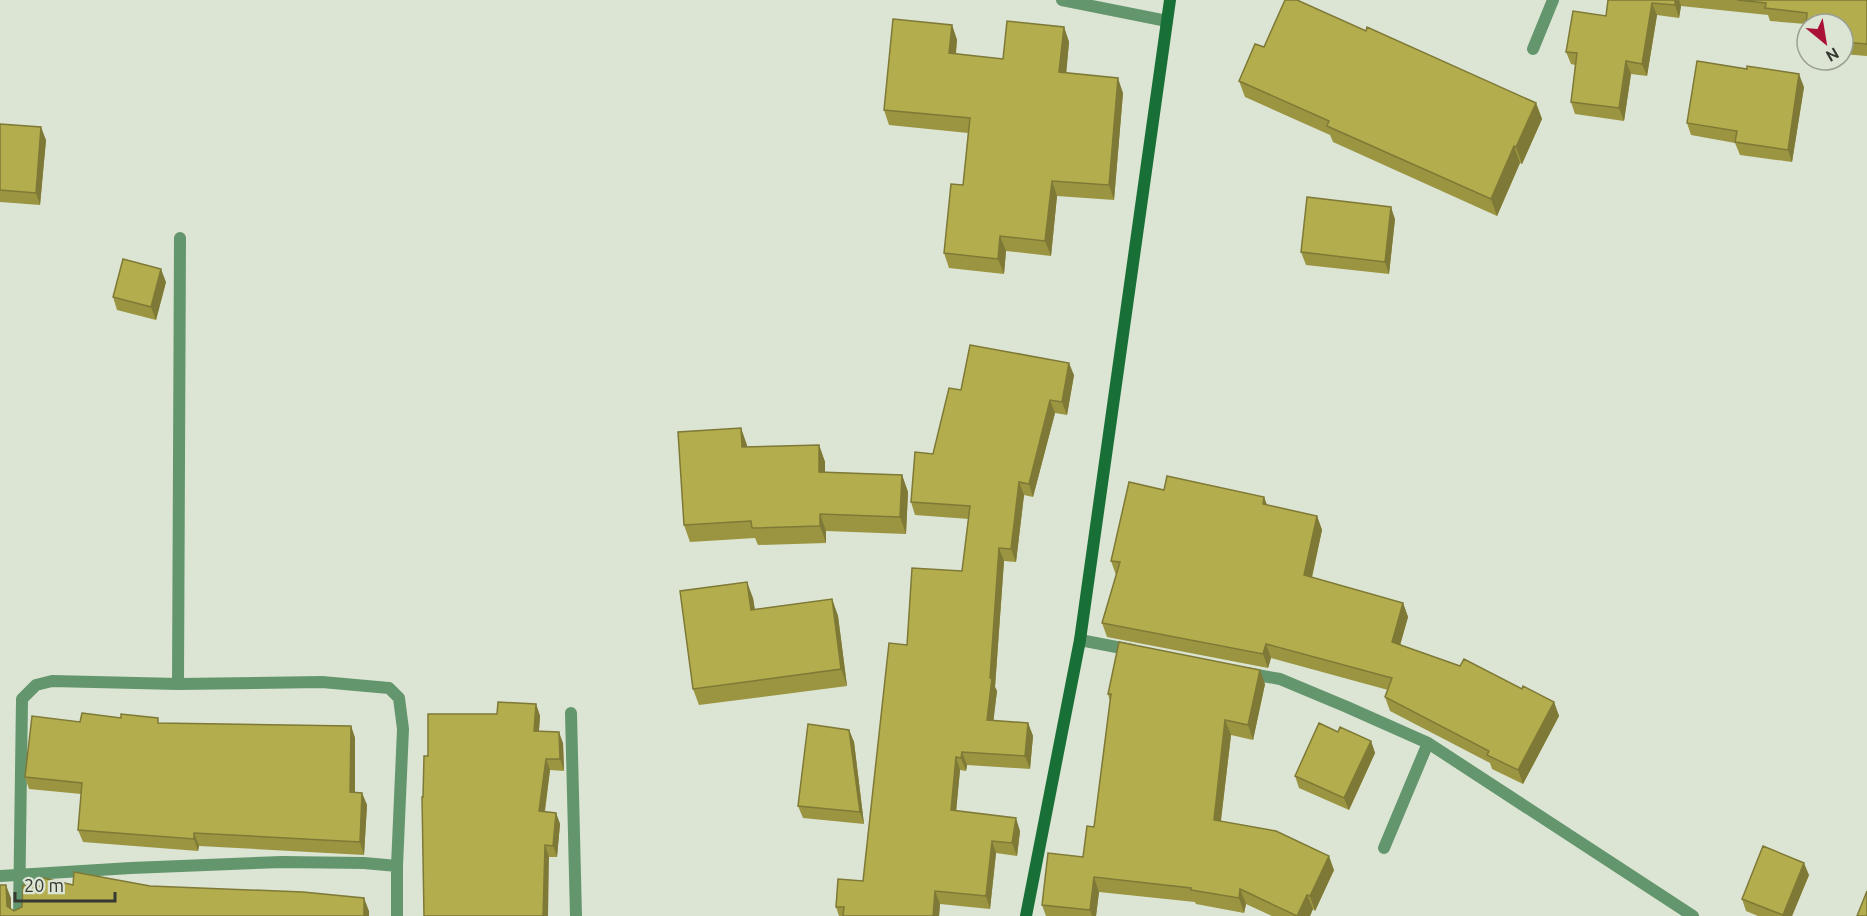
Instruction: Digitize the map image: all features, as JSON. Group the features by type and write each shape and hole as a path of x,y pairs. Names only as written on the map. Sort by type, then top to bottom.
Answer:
{"street":[{"path":"1062,0 1167,21"},
{"path":"1026,916 1080,640 1170,0"},
{"path":"1533,49 1553,0"},
{"path":"178,684 180,238"},
{"path":"1080,640 1146,653"},
{"path":"1234,670 1280,679 1428,744 1693,916"},
{"path":"20,916 22,699 36,685 52,681 178,684 322,682 389,688 399,698 403,729 397,916"},
{"path":"571,713 576,916"},
{"path":"1384,848 1428,744"},
{"path":"0,876 20,873 282,862 364,863 397,866"}],"building":[{"path":"1285,0 1297,0 1366,31 1367,27 1536,103 1491,199 1327,126 1329,121 1239,81 1255,44 1264,47"},
{"path":"1608,0 1675,0 1675,5 1652,3 1642,64 1626,61 1619,108 1571,102 1577,53 1566,52 1573,11 1606,16"},
{"path":"1737,0 1867,0 1867,44 1855,43 1855,12 1799,12 1765,8 1766,3"},
{"path":"893,19 952,25 949,53 1003,59 1007,21 1064,27 1059,72 1118,78 1109,185 1052,181 1045,241 1000,236 998,259 944,253 951,184 963,185 970,118 884,110"},
{"path":"1697,61 1799,74 1788,150 1735,142 1737,131 1687,123"},
{"path":"0,124 41,127 36,193 0,190"},
{"path":"1307,197 1391,207 1385,262 1301,252"},
{"path":"123,259 161,269 151,307 113,297"},
{"path":"970,345 1069,363 1062,402 1050,400 1029,484 1019,482 1011,549 999,548 990,678 992,678 987,720 1028,723 1025,756 962,752 961,758 956,757 951,810 1016,818 1012,843 992,841 986,896 935,891 933,916 843,916 844,907 836,907 838,879 863,881 889,643 907,645 912,568 962,571 970,506 911,502 915,452 933,454 949,388 961,390"},
{"path":"741,428 742,447 819,445 819,472 902,475 900,517 820,514 820,526 752,528 751,521 684,525 678,432"},
{"path":"1167,476 1264,497 1263,504 1317,516 1304,575 1403,603 1392,642 1460,666 1464,659 1522,689 1523,686 1554,702 1518,770 1487,755 1489,751 1385,697 1392,678 1266,644 1263,654 1102,623 1120,562 1111,561 1129,482 1164,490"},
{"path":"747,582 751,610 832,599 841,669 693,689 680,591"},
{"path":"1119,642 1260,670 1248,725 1225,720 1214,820 1276,831 1329,856 1310,896 1307,895 1297,916 1240,889 1239,898 1191,890 1191,888 1094,877 1090,910 1042,905 1048,853 1083,857 1087,826 1094,827 1111,694 1108,694"},
{"path":"498,702 536,704 534,731 559,732 560,759 546,759 539,811 556,813 553,846 545,845 543,916 424,916 422,797 424,756 428,756 428,714 497,714"},
{"path":"82,713 121,718 121,714 158,718 158,723 351,726 350,792 362,793 360,842 194,833 194,839 78,830 82,783 25,777 32,716 80,722"},
{"path":"1319,723 1338,732 1340,727 1371,741 1344,798 1295,776"},
{"path":"808,724 849,730 860,812 798,806"},
{"path":"1763,846 1804,863 1783,915 1742,899"},
{"path":"74,872 150,886 303,892 364,898 364,916 0,916 0,885 6,885 7,906 14,911 22,907 23,885 41,886 43,878 73,885"},
{"path":"1867,891 1867,916 1857,916"}]}
